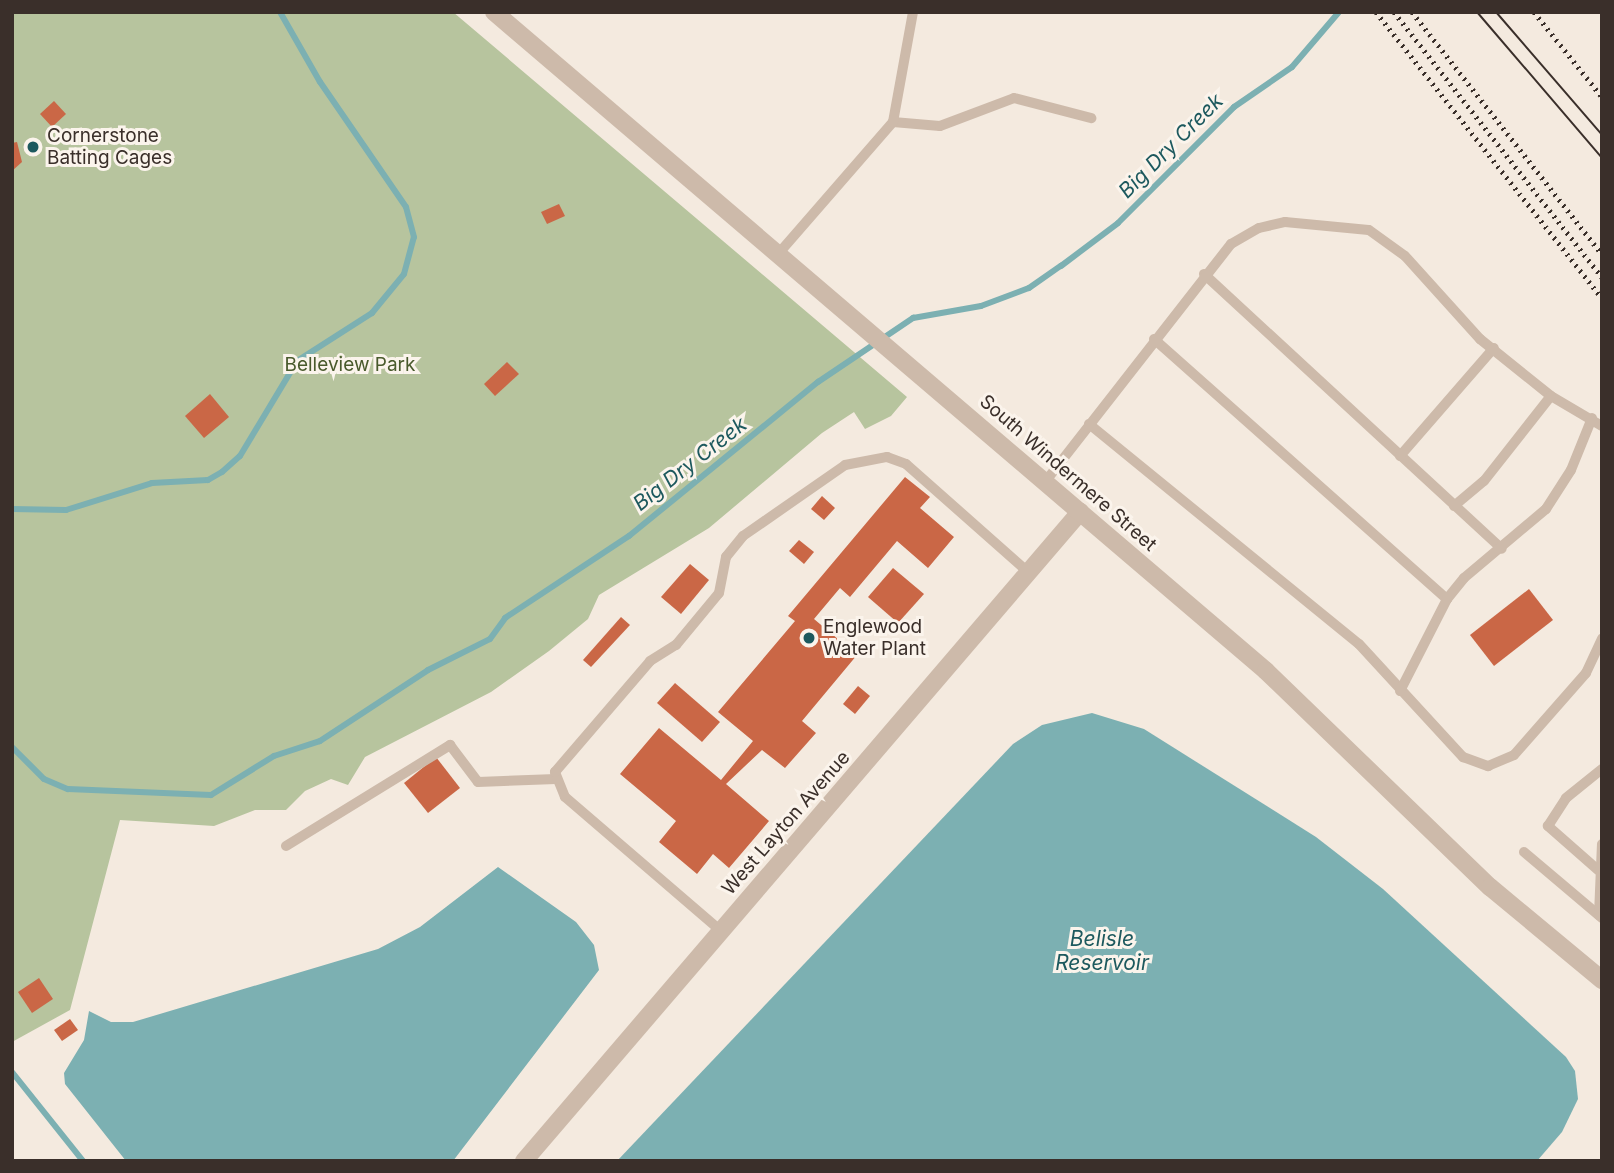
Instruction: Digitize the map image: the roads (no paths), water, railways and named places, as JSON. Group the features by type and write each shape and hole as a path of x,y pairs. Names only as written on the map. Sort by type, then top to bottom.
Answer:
{"street":[{"name":"South Windermere Street","path":"494,12 817,284 1295,697 1470,868 1602,980"},
{"name":"West Layton Avenue","path":"524,1161 1080,512"}],"lane":[{"path":"779,253 893,122 913,12"},
{"path":"893,122 940,126 1014,98 1091,118"},
{"path":"1045,482 1204,275 1231,244 1259,228 1331,222 1369,230 1405,256 1494,348 1551,396 1602,426"},
{"path":"1204,275 1502,550"},
{"path":"1154,339 1447,599"},
{"path":"1400,456 1494,348"},
{"path":"1454,506 1484,481 1551,396"},
{"path":"1400,691 1447,599 1464,578 1502,550 1546,509 1571,470 1592,418"},
{"path":"1089,424 1359,645 1463,757 1488,766 1514,755 1553,715 1586,673 1602,638"},
{"path":"721,931 565,797 555,772 650,661 676,645 719,593 726,557 743,536 845,465 887,457 906,464 1028,573"},
{"path":"286,846 450,745 478,782 556,779"},
{"path":"1598,870 1548,826 1566,798 1602,769"},
{"path":"1600,917 1598,870 1602,844"},
{"path":"1524,852 1600,917"}],"water":[{"name":"Belisle Reservoir","path":"1092,713 1144,729 1316,837 1383,889 1566,1057 1575,1071 1578,1099 1562,1132 1537,1161 617,1161 1013,744 1042,725"},
{"path":"498,867 576,922 594,945 599,970 453,1161 126,1161 65,1084 64,1073 84,1040 89,1011 111,1022 133,1022 378,949 420,927"}],"waterway":[{"path":"12,509 66,510 152,483 208,480 222,472 240,456 297,361 372,313 404,274 414,237 406,207 320,82 280,12"},
{"name":"Big Dry Creek","path":"12,747 44,779 68,789 211,795 274,756 320,741 428,670 490,639 505,618 629,536 818,382 913,318 981,306 1029,288 1061,266 1118,223 1234,107 1292,67 1339,12"},
{"path":"12,1072 83,1161"}],"tram line":[{"path":"1477,12 1602,158"},
{"path":"1496,12 1602,135"}],"railway":[{"path":"1376,12 1602,298"},
{"path":"1394,12 1602,277"},
{"path":"1412,12 1602,254"},
{"path":"1534,12 1602,97"}],"place":[{"name":"Cornerstone Batting Cages","path":"33,147"},
{"name":"Englewood Water Plant","path":"809,638"}],"park label":[{"name":"Belleview Park","path":"350,365"}]}
